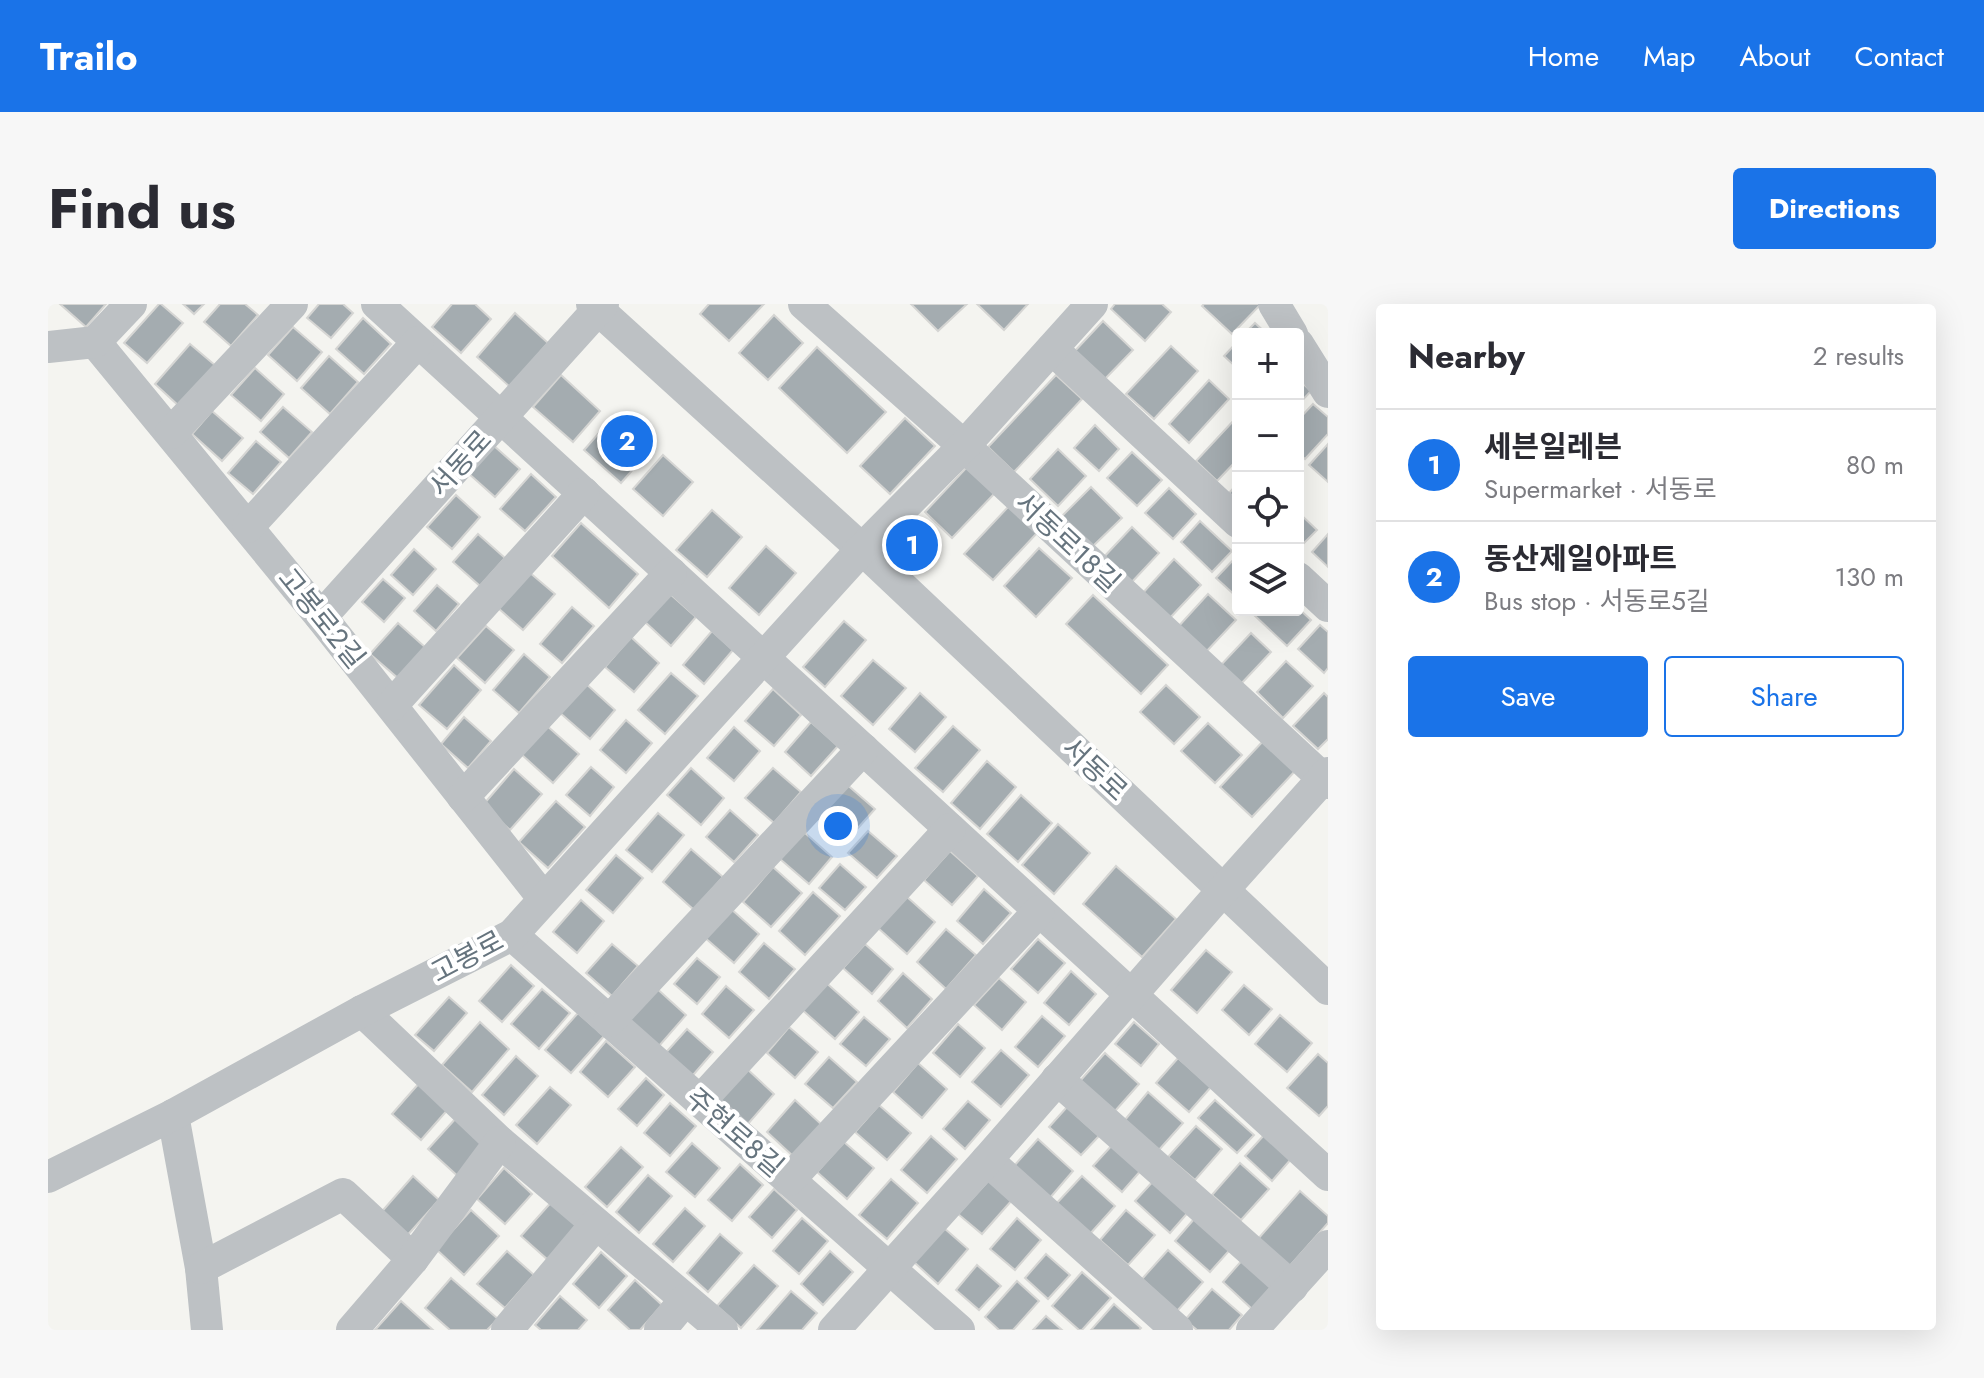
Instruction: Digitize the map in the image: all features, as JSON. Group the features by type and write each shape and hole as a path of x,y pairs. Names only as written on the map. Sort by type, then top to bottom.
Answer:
{"street":[{"path":"48,347 95,342 131,304"},
{"path":"171,433 292,304"},
{"path":"377,304 1328,1175"},
{"name":"서동로18길","path":"804,304 964,446 1326,778"},
{"path":"862,549 964,446 1092,304"},
{"path":"1274,304 1288,328"},
{"name":"서동로","path":"321,617 598,306 862,549 1328,989"},
{"name":"고봉로2길","path":"95,342 392,705 544,899"},
{"path":"248,527 418,342"},
{"path":"1052,349 1232,516"},
{"path":"1304,353 1328,391"},
{"path":"392,705 584,493"},
{"name":"고봉로","path":"48,1177 173,1115 362,1011 512,935 862,549"},
{"path":"463,797 671,573"},
{"path":"1304,584 1328,606"},
{"path":"609,1021 863,749"},
{"path":"834,1330 1326,778"},
{"path":"700,1101 950,829"},
{"path":"789,1180 1039,911"},
{"name":"주현로8길","path":"512,935 957,1329"},
{"path":"362,1011 500,1142 722,1330"},
{"path":"1057,1079 1292,1287"},
{"path":"173,1115 201,1268 207,1330"},
{"path":"352,1330 413,1259 500,1142"},
{"path":"987,1160 1177,1330"},
{"path":"201,1268 343,1194 413,1259"},
{"path":"507,1330 596,1224"},
{"path":"1252,1330 1328,1246"},
{"path":"660,1330 685,1300"}],"building":[{"path":"60,304 106,304 86,327"},
{"path":"159,304 183,323 147,363 124,343"},
{"path":"183,304 204,304 194,314"},
{"path":"220,304 245,304 258,315 231,346 204,322"},
{"path":"319,304 343,304 353,313 331,338 307,318"},
{"path":"452,304 475,304 491,319 461,353 432,327"},
{"path":"709,304 764,304 729,341 700,314"},
{"path":"911,304 967,304 938,331"},
{"path":"977,304 1028,304 1004,330"},
{"path":"1115,304 1162,304 1171,312 1145,341 1111,309"},
{"path":"1261,304 1238,328 1232,328 1232,334 1202,306"},
{"path":"515,313 548,343 510,387 477,357"},
{"path":"774,315 803,343 768,380 739,353"},
{"path":"363,318 391,344 364,374 336,349"},
{"path":"1103,321 1133,350 1102,382 1072,354"},
{"path":"293,327 322,352 297,381 268,355"},
{"path":"190,344 216,366 180,407 155,384"},
{"path":"1171,346 1198,371 1154,419 1126,394"},
{"path":"817,347 886,412 847,453 779,388"},
{"path":"1232,347 1232,363 1224,356"},
{"path":"329,356 358,382 330,414 301,388"},
{"path":"255,368 284,394 261,421 231,395"},
{"path":"561,375 600,411 573,442 533,407"},
{"path":"1056,375 1082,399 1014,472 988,447"},
{"path":"1209,380 1229,399 1189,443 1169,424"},
{"path":"1304,385 1311,391 1304,399"},
{"path":"1313,404 1328,417 1328,434 1305,459 1304,458 1304,414"},
{"path":"283,407 312,432 289,458 260,432"},
{"path":"212,411 243,438 222,461 192,434"},
{"path":"614,416 651,449 621,483 584,450"},
{"path":"905,418 935,446 890,494 860,466"},
{"path":"1232,422 1232,465 1217,481 1196,461"},
{"path":"1095,425 1119,449 1099,471 1074,448"},
{"path":"256,441 281,462 253,494 228,473"},
{"path":"1328,444 1328,482 1309,465"},
{"path":"493,445 520,469 495,497 468,473"},
{"path":"1058,449 1086,476 1058,506 1030,479"},
{"path":"1132,452 1162,480 1137,506 1107,478"},
{"path":"663,455 693,482 663,516 633,489"},
{"path":"967,467 995,493 952,538 925,512"},
{"path":"531,474 556,497 525,531 500,509"},
{"path":"1091,487 1122,518 1092,547 1062,516"},
{"path":"1169,488 1196,514 1173,539 1145,513"},
{"path":"456,495 480,517 452,549 427,527"},
{"path":"1009,506 1037,533 993,580 964,554"},
{"path":"712,510 742,537 707,577 676,550"},
{"path":"1304,518 1317,530 1304,543"},
{"path":"1200,521 1232,551 1212,572 1181,542"},
{"path":"581,523 638,574 609,608 552,556"},
{"path":"1132,527 1159,553 1130,584 1102,559"},
{"path":"478,534 505,558 480,586 453,562"},
{"path":"1328,534 1328,567 1312,552"},
{"path":"766,546 796,573 759,615 729,588"},
{"path":"1039,548 1072,578 1036,617 1004,586"},
{"path":"414,549 436,569 413,595 391,575"},
{"path":"1174,559 1201,585 1167,621 1140,596"},
{"path":"1232,561 1232,593 1216,578"},
{"path":"529,572 555,594 523,630 498,608"},
{"path":"383,579 405,598 384,622 362,602"},
{"path":"437,585 459,604 436,631 414,611"},
{"path":"669,593 696,617 671,646 644,621"},
{"path":"1208,594 1236,620 1204,654 1177,628"},
{"path":"1093,595 1168,665 1141,694 1066,624"},
{"path":"572,607 594,626 562,663 540,644"},
{"path":"1304,614 1311,620 1287,646 1255,616 1304,616"},
{"path":"844,621 866,640 825,687 803,667"},
{"path":"398,623 426,648 399,679 370,654"},
{"path":"1320,625 1328,632 1328,668 1324,673 1298,649"},
{"path":"486,626 514,650 485,683 457,658"},
{"path":"712,631 733,650 704,684 683,665"},
{"path":"1251,633 1271,652 1239,686 1219,667"},
{"path":"631,637 659,663 634,692 605,667"},
{"path":"524,654 550,677 519,713 493,690"},
{"path":"873,660 906,688 873,725 841,696"},
{"path":"1286,661 1313,686 1283,718 1257,692"},
{"path":"454,665 481,690 447,729 419,705"},
{"path":"671,673 698,696 665,734 638,710"},
{"path":"584,682 615,710 590,739 559,712"},
{"path":"1166,685 1200,717 1174,744 1140,712"},
{"path":"773,689 801,715 774,746 745,721"},
{"path":"920,693 946,717 915,752 889,729"},
{"path":"1324,693 1328,697 1328,739 1318,749 1293,726"},
{"path":"464,717 491,741 468,768 441,744"},
{"path":"626,720 652,743 626,773 600,750"},
{"path":"811,722 838,746 811,776 785,752"},
{"path":"1208,723 1242,755 1215,783 1181,751"},
{"path":"546,725 579,754 553,783 521,754"},
{"path":"953,726 980,750 943,792 915,768"},
{"path":"734,727 760,751 734,781 707,758"},
{"path":"1265,739 1297,769 1252,817 1220,787"},
{"path":"987,761 1016,787 980,829 951,803"},
{"path":"591,767 614,787 590,816 566,795"},
{"path":"691,768 724,798 701,825 667,795"},
{"path":"773,768 801,792 774,823 745,798"},
{"path":"514,769 542,794 510,830 483,805"},
{"path":"844,782 875,809 848,839 817,812"},
{"path":"1021,795 1052,823 1018,862 987,834"},
{"path":"556,801 585,827 548,868 519,842"},
{"path":"730,810 758,835 734,862 706,837"},
{"path":"658,813 684,835 652,872 626,850"},
{"path":"1058,824 1090,853 1054,894 1022,865"},
{"path":"868,831 897,856 877,878 848,853"},
{"path":"804,832 832,857 809,884 780,859"},
{"path":"691,849 723,877 694,910 663,882"},
{"path":"950,851 978,876 952,905 924,880"},
{"path":"616,855 643,878 613,913 586,890"},
{"path":"840,864 866,887 845,910 819,888"},
{"path":"1116,866 1176,919 1142,957 1083,904"},
{"path":"773,867 802,893 771,927 743,902"},
{"path":"984,889 1011,913 983,944 957,921"},
{"path":"813,892 840,916 805,955 779,931"},
{"path":"906,896 935,922 907,954 878,928"},
{"path":"581,900 604,921 577,953 553,932"},
{"path":"730,908 759,934 734,963 704,937"},
{"path":"946,929 976,955 946,989 917,962"},
{"path":"1038,939 1065,963 1038,993 1011,969"},
{"path":"764,943 795,969 769,999 739,972"},
{"path":"612,944 638,966 612,996 586,973"},
{"path":"865,944 893,969 872,994 843,968"},
{"path":"1206,950 1232,972 1197,1013 1171,990"},
{"path":"697,958 720,977 697,1004 674,984"},
{"path":"511,965 534,986 502,1022 479,1001"},
{"path":"1071,971 1096,994 1069,1025 1044,1003"},
{"path":"903,973 932,999 907,1028 878,1001"},
{"path":"999,978 1026,1002 1002,1030 974,1005"},
{"path":"823,980 859,1012 835,1039 799,1007"},
{"path":"1244,985 1272,1009 1249,1035 1222,1010"},
{"path":"654,986 686,1015 652,1054 620,1025"},
{"path":"726,986 754,1010 729,1038 702,1014"},
{"path":"542,989 570,1013 539,1049 511,1024"},
{"path":"449,997 467,1013 434,1051 415,1035"},
{"path":"578,1013 604,1036 571,1073 545,1050"},
{"path":"1280,1015 1312,1043 1287,1072 1255,1044"},
{"path":"1042,1016 1065,1036 1038,1067 1015,1047"},
{"path":"864,1017 890,1039 866,1066 840,1044"},
{"path":"480,1022 509,1049 472,1092 442,1065"},
{"path":"1134,1022 1159,1044 1141,1066 1115,1044"},
{"path":"958,1024 985,1048 960,1077 933,1053"},
{"path":"789,1027 818,1052 795,1078 767,1053"},
{"path":"687,1029 713,1052 687,1082 661,1058"},
{"path":"606,1041 635,1067 608,1097 580,1072"},
{"path":"1001,1050 1029,1075 1001,1107 972,1082"},
{"path":"1105,1053 1139,1084 1115,1111 1080,1081"},
{"path":"1318,1054 1328,1063 1328,1106 1319,1116 1287,1088"},
{"path":"516,1056 538,1076 504,1115 482,1095"},
{"path":"829,1057 857,1082 833,1108 805,1084"},
{"path":"1178,1058 1211,1087 1189,1112 1156,1083"},
{"path":"918,1063 947,1089 922,1118 893,1092"},
{"path":"746,1068 774,1094 747,1125 719,1099"},
{"path":"646,1078 664,1095 637,1126 618,1109"},
{"path":"421,1081 450,1107 421,1140 392,1114"},
{"path":"550,1087 571,1105 537,1144 516,1125"},
{"path":"1148,1092 1183,1123 1158,1151 1124,1121"},
{"path":"795,1100 822,1125 794,1157 767,1132"},
{"path":"1215,1100 1254,1135 1237,1153 1198,1118"},
{"path":"968,1101 990,1120 965,1149 943,1129"},
{"path":"670,1103 696,1126 670,1156 644,1133"},
{"path":"879,1105 911,1133 887,1160 855,1132"},
{"path":"1067,1107 1099,1136 1081,1155 1049,1127"},
{"path":"457,1117 490,1146 461,1179 428,1149"},
{"path":"1196,1126 1222,1149 1195,1180 1168,1157"},
{"path":"1265,1134 1292,1158 1272,1181 1245,1156"},
{"path":"931,1136 957,1159 927,1193 901,1170"},
{"path":"1038,1139 1073,1171 1049,1199 1013,1167"},
{"path":"844,1142 874,1168 847,1199 817,1172"},
{"path":"692,1143 720,1168 695,1197 666,1172"},
{"path":"1114,1143 1143,1168 1122,1192 1093,1166"},
{"path":"621,1147 643,1167 607,1207 585,1187"},
{"path":"1240,1163 1269,1189 1241,1220 1212,1195"},
{"path":"740,1164 763,1185 732,1221 708,1200"},
{"path":"504,1168 532,1194 505,1224 477,1199"},
{"path":"648,1175 672,1196 639,1233 616,1212"},
{"path":"413,1176 439,1200 404,1239 378,1216"},
{"path":"1082,1176 1115,1206 1089,1235 1055,1205"},
{"path":"1156,1178 1191,1209 1170,1233 1135,1201"},
{"path":"891,1179 918,1203 887,1239 859,1215"},
{"path":"990,1179 1013,1199 982,1234 958,1214"},
{"path":"774,1189 797,1210 772,1238 749,1217"},
{"path":"1300,1191 1328,1216 1328,1223 1288,1268 1257,1240"},
{"path":"555,1198 581,1222 548,1260 521,1236"},
{"path":"685,1208 705,1226 673,1262 653,1244"},
{"path":"471,1210 499,1236 464,1275 436,1249"},
{"path":"1126,1210 1155,1235 1128,1265 1100,1240"},
{"path":"1201,1211 1236,1243 1210,1272 1175,1241"},
{"path":"802,1218 828,1241 799,1274 773,1251"},
{"path":"1017,1218 1041,1240 1015,1270 990,1249"},
{"path":"944,1228 968,1249 938,1284 914,1262"},
{"path":"720,1234 742,1253 708,1292 687,1273"},
{"path":"1168,1250 1203,1282 1177,1311 1142,1279"},
{"path":"507,1251 534,1275 505,1308 477,1284"},
{"path":"830,1251 853,1272 823,1305 801,1284"},
{"path":"601,1252 627,1276 599,1308 573,1284"},
{"path":"1046,1254 1070,1275 1048,1299 1025,1278"},
{"path":"1244,1258 1274,1284 1252,1309 1223,1282"},
{"path":"754,1265 778,1286 741,1328 717,1306"},
{"path":"977,1265 1001,1286 979,1310 956,1290"},
{"path":"1082,1272 1111,1298 1079,1330 1052,1306"},
{"path":"451,1278 498,1319 487,1330 450,1330 425,1308"},
{"path":"635,1280 662,1305 640,1330 630,1330 608,1310"},
{"path":"1017,1281 1039,1301 1013,1330 999,1330 985,1317"},
{"path":"1212,1289 1242,1315 1229,1330 1197,1330 1185,1320"},
{"path":"791,1291 817,1313 802,1330 757,1330"},
{"path":"560,1296 587,1320 578,1330 541,1330 535,1325"},
{"path":"401,1301 433,1330 375,1330"},
{"path":"1114,1304 1141,1328 1091,1330"},
{"path":"1046,1316 1062,1330 1033,1330"}],"place":[{"name":"동산제일아파트","path":"627,441"},
{"name":"세븐일레븐","path":"912,545"}]}
